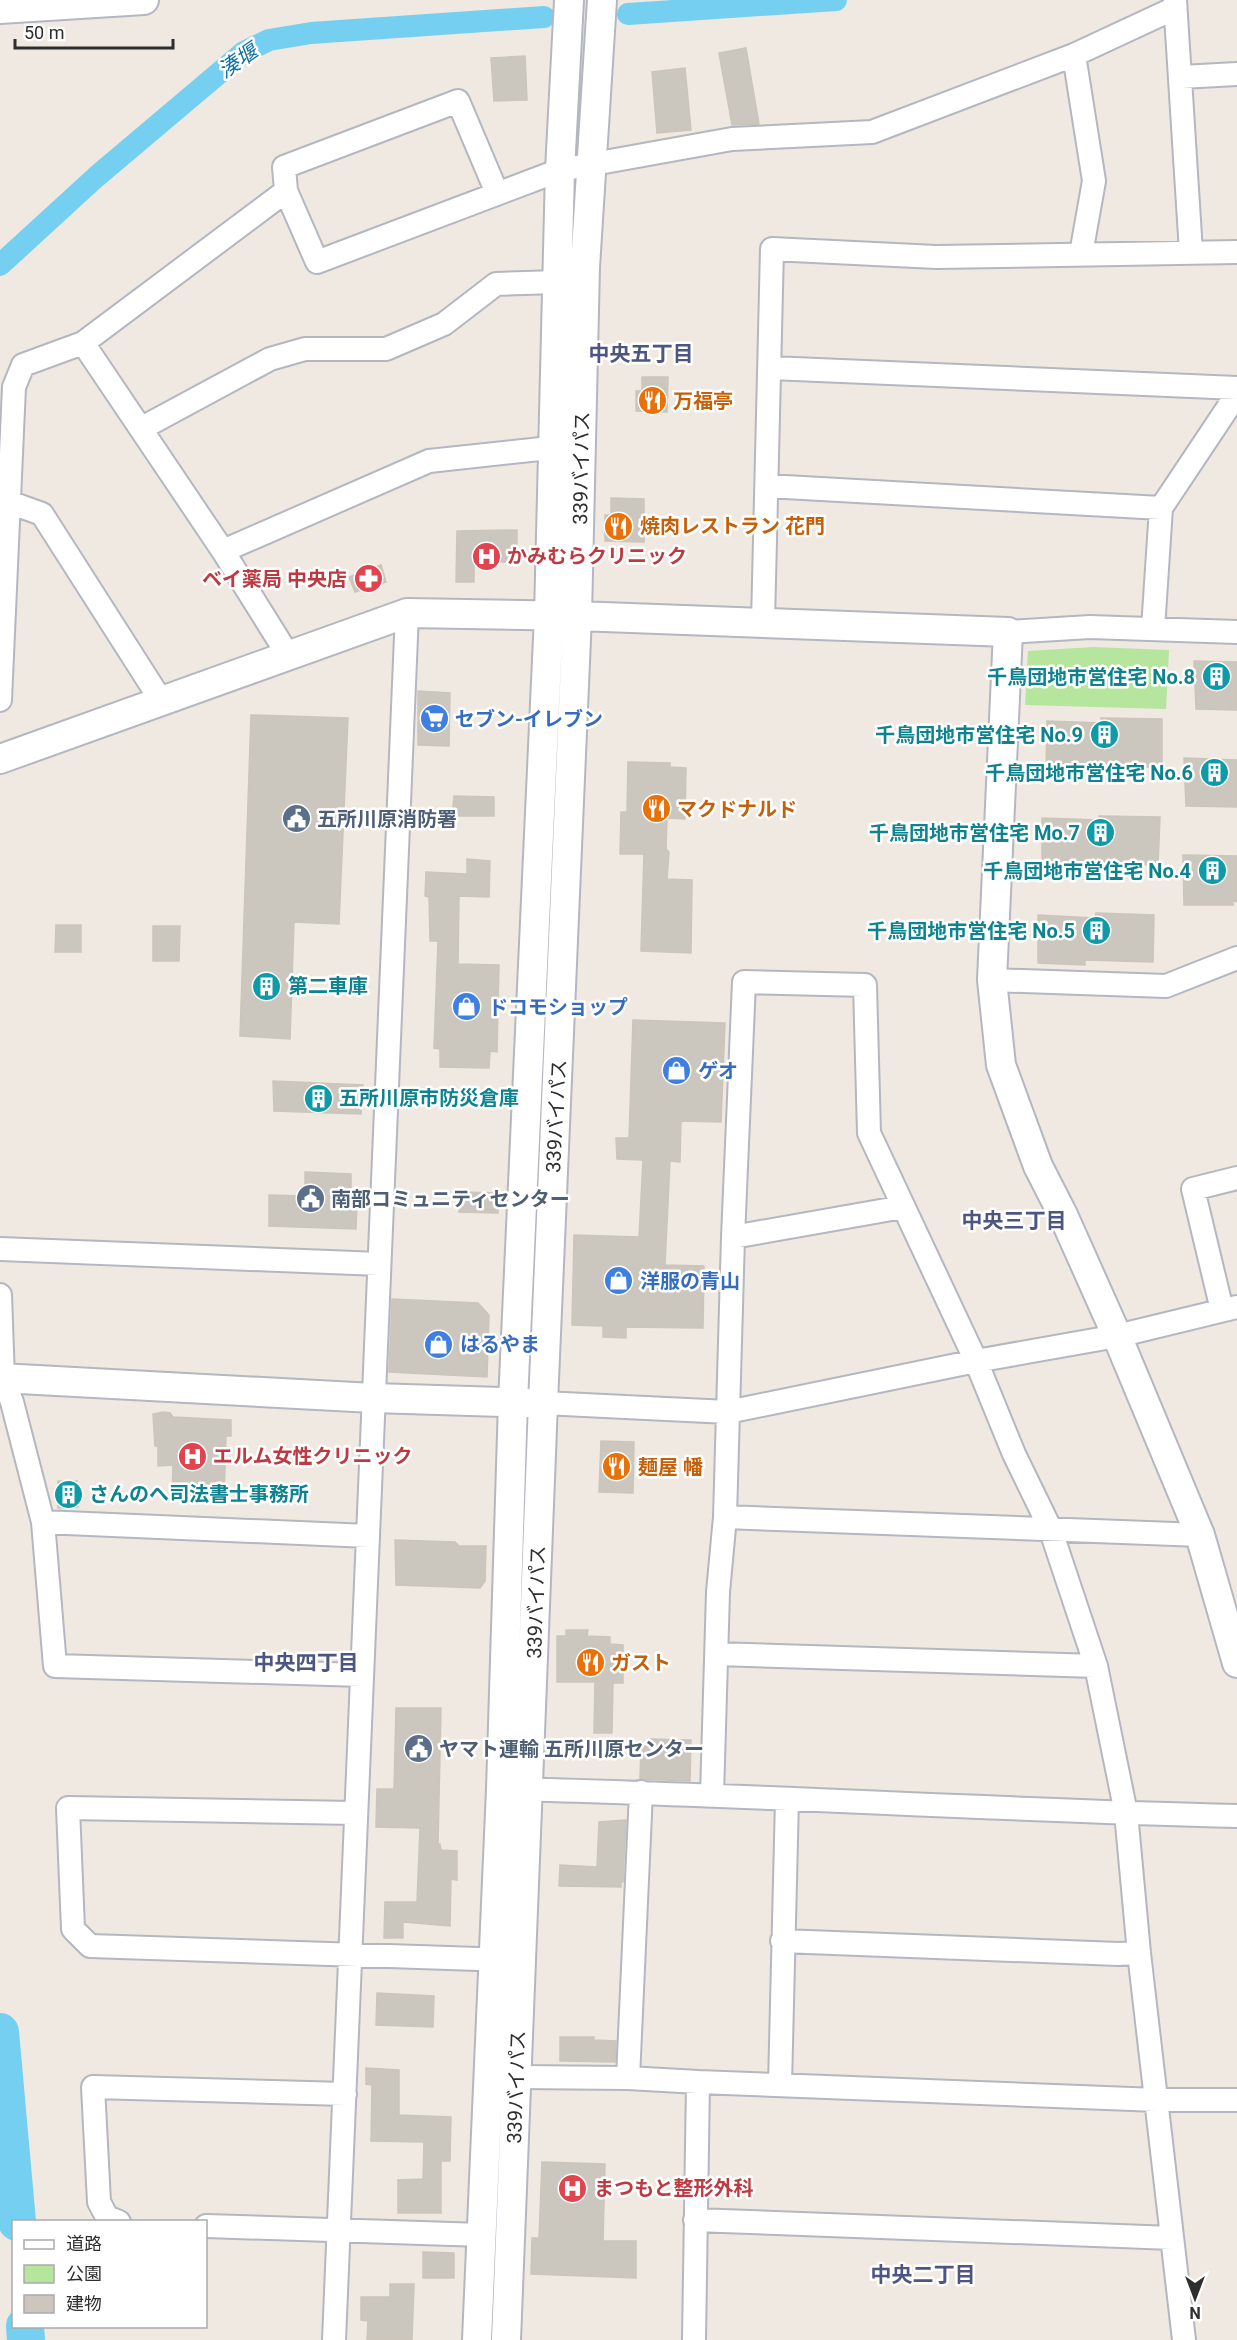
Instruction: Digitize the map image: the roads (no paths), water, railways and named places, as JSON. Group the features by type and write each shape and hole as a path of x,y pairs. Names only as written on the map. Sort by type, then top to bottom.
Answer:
{"street":[{"path":"31,5 144,0"},
{"path":"477,2340 501,1789 513,1402 549,616 560,170 569,0"},
{"name":"339バイパス","path":"506,2340 577,616 585,267 602,0"},
{"path":"496,193 458,101 284,167 286,191 317,262 560,170 732,139 872,132 1074,55 1175,4 1191,252"},
{"path":"1074,55 1094,182 1081,255"},
{"path":"1181,78 1237,74"},
{"path":"0,700 14,387 23,365 83,343 286,191"},
{"path":"763,622 771,368 772,249 936,257 1237,252"},
{"path":"142,428 270,359 305,349 386,349 444,324 496,284 557,282"},
{"path":"83,343 224,551 288,655"},
{"path":"771,368 1237,388"},
{"path":"1153,629 1161,508 1237,394"},
{"path":"224,551 429,461 552,447 581,446"},
{"path":"767,486 1161,508"},
{"path":"9,502 42,514 162,702"},
{"path":"334,2340 407,613"},
{"path":"0,759 407,613 577,616 1008,632 1090,627 1237,632"},
{"path":"1008,632 992,980 1001,1065 1038,1166 1063,1215 1117,1336 1200,1535 1237,1663"},
{"path":"992,980 1166,986 1237,958"},
{"path":"712,1795 718,1592 725,1517 733,1237 744,982 865,985 869,1132 976,1362 1014,1454 1050,1528 1096,1666 1126,1814 1139,1953 1184,2340"},
{"path":"1,1379 374,1398 728,1412 1117,1336 1230,1308 1193,1189 1237,1178"},
{"path":"733,1237 903,1207"},
{"path":"0,1249 379,1264"},
{"path":"0,1295 1,1379 12,1402 43,1522 55,1666 362,1675"},
{"path":"725,1517 1200,1535"},
{"path":"43,1522 368,1536"},
{"path":"717,1654 1096,1666"},
{"path":"501,1789 641,1792 1126,1814 1237,1816"},
{"path":"628,2078 641,1792"},
{"path":"780,2085 787,1799"},
{"path":"355,1814 68,1808 73,1929 90,1946 522,1960"},
{"path":"782,1941 1139,1953"},
{"path":"517,2077 628,2078 1157,2100 1237,2100"},
{"path":"694,2340 698,2082"},
{"path":"114,2220 107,2217 99,2202 93,2087 345,2094"},
{"path":"695,2220 1172,2238"},
{"path":"207,2226 482,2235"}],"waterway":[{"name":"湊堰","path":"628,14 836,0"},
{"name":"湊堰","path":"0,265 96,177 244,52 269,40 311,33 544,17"},
{"path":"0,2032 17,2220"},
{"path":"25,2328 26,2340"}],"place":[{"name":"万福亭","path":"652,401"},
{"name":"焼肉レストラン 花門","path":"619,526"},
{"name":"かみむらクリニック","path":"486,556"},
{"name":"ベイ薬局 中央店","path":"368,579"},
{"name":"千鳥団地市営住宅 No.8","path":"1216,677"},
{"name":"セブン-イレブン","path":"434,719"},
{"name":"千鳥団地市営住宅 No.9","path":"1104,735"},
{"name":"千鳥団地市営住宅 No.6","path":"1214,773"},
{"name":"マクドナルド","path":"656,809"},
{"name":"五所川原消防署","path":"296,819"},
{"name":"千鳥団地市営住宅 Mo.7","path":"1101,833"},
{"name":"千鳥団地市営住宅 No.4","path":"1212,871"},
{"name":"千鳥団地市営住宅 No.5","path":"1096,931"},
{"name":"第二車庫","path":"267,986"},
{"name":"ドコモショップ","path":"467,1007"},
{"name":"ゲオ","path":"677,1071"},
{"name":"五所川原市防災倉庫","path":"318,1098"},
{"name":"南部コミュニティセンター","path":"310,1199"},
{"name":"洋服の青山","path":"619,1281"},
{"name":"はるやま","path":"439,1344"},
{"name":"エルム女性クリニック","path":"192,1456"},
{"name":"麺屋 幡","path":"617,1467"},
{"name":"さんのへ司法書士事務所","path":"68,1494"},
{"name":"ガスト","path":"590,1663"},
{"name":"ヤマト運輸 五所川原センター","path":"418,1749"},
{"name":"まつもと整形外科","path":"573,2188"}],"district":[{"name":"中央五丁目","path":"641,354"},
{"name":"中央三丁目","path":"1014,1221"},
{"name":"中央四丁目","path":"306,1663"},
{"name":"中央二丁目","path":"923,2275"}]}
